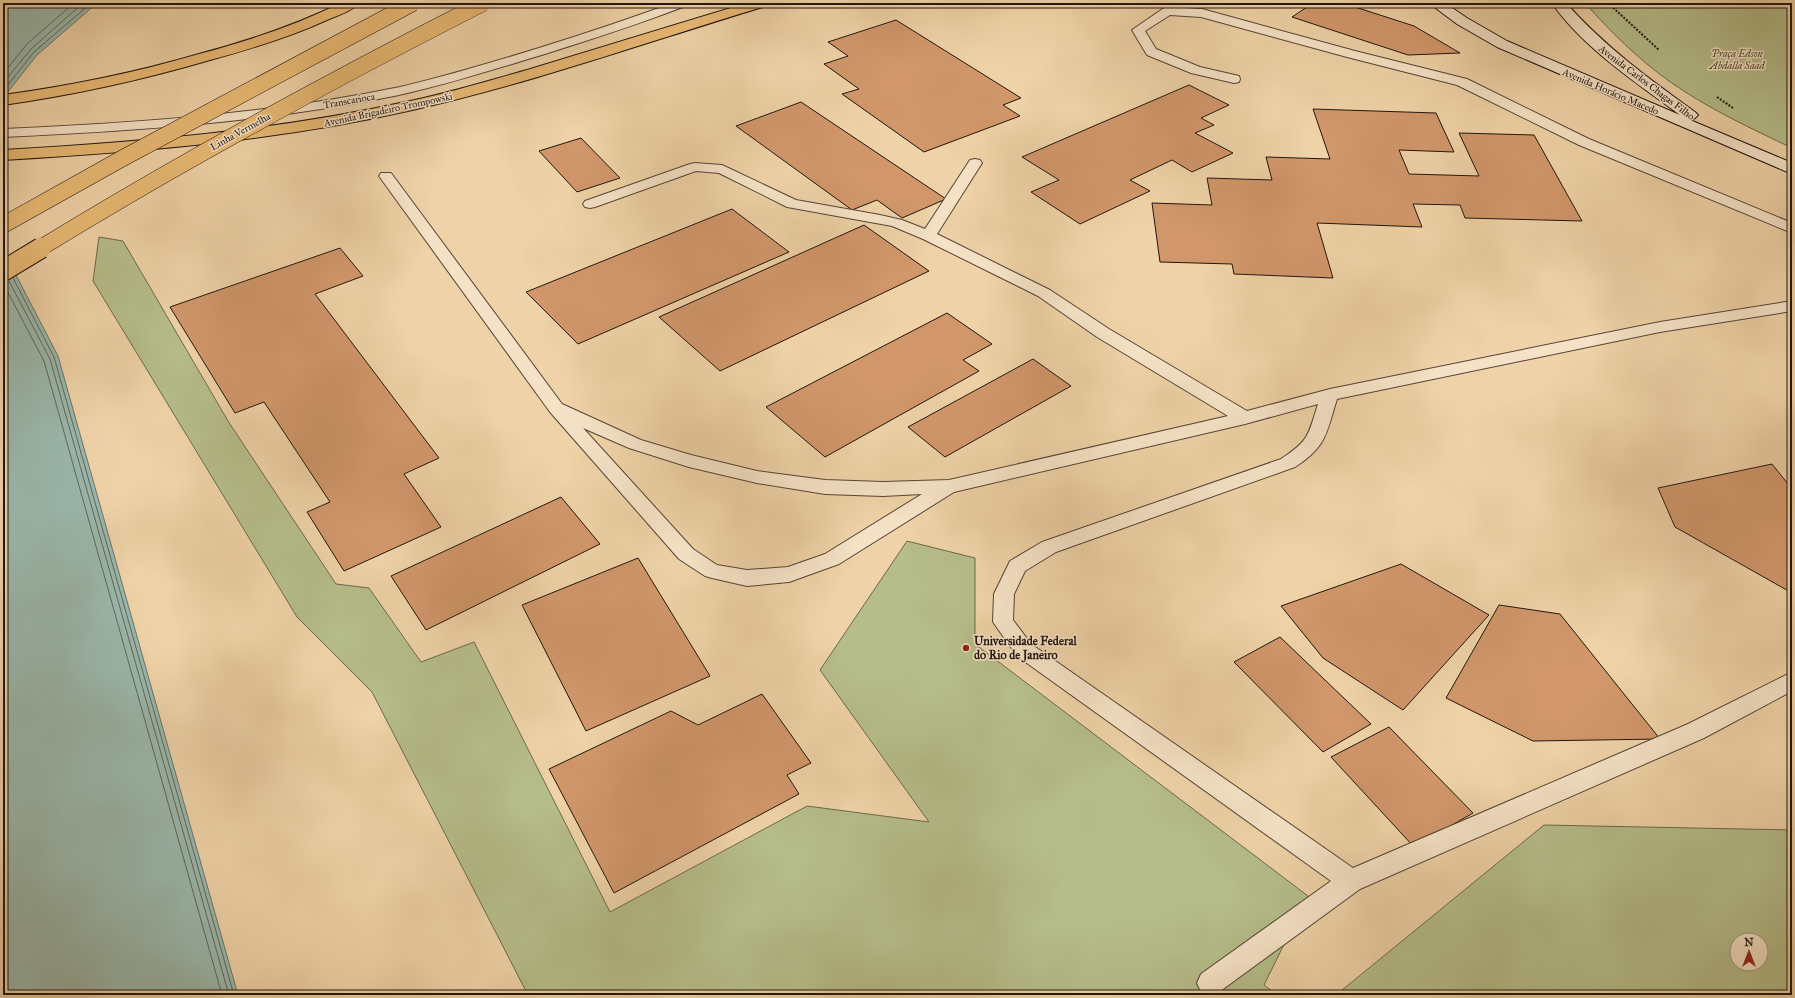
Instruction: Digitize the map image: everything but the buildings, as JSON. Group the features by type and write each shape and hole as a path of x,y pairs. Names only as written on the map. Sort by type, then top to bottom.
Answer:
{"highway":[{"path":"3,100 48,95 108,83 174,66 285,33 322,18 352,3"},
{"path":"3,225 124,158 413,3"},
{"name":"Linha Vermelha","path":"3,271 75,226 288,104 483,3"},
{"name":"Avenida Brigadeiro Trompowski","path":"3,155 145,146 224,138 388,111 475,90 761,3"}],"street":[{"name":"Avenida Horácio Macedo","path":"1436,3 1462,21 1502,44 1792,169"},
{"name":"Avenida Carlos Chagas Filho","path":"1559,3 1598,44 1634,74 1723,139"}],"lane":[{"name":"Transcarioca","path":"8,133 135,126 223,118 307,107 376,95 438,82 505,63 648,17 684,3"},
{"path":"1234,79 1196,70 1151,52 1138,30 1168,11 1202,13 1351,54 1462,82 1584,142 1792,228"},
{"path":"928,236 975,163"},
{"path":"590,204 695,167 711,167 722,168 792,204 897,223 928,236 1044,293 1103,332 1245,418"},
{"path":"386,176 556,408 686,554 712,571 747,578 789,574 832,559 949,487"},
{"path":"556,408 635,444 689,461 757,477 825,487 883,489 949,487 1245,418 1330,395 1660,327 1792,306"},
{"path":"1330,395 1316,439 1305,452 1288,463 1049,547 1017,566 1004,594 1003,622 1024,650 1351,881"},
{"path":"1210,983 1351,881 1696,731 1792,681"}],"path":[{"path":"1608,3 1660,51"},
{"path":"1717,96 1734,109"}],"green space":[{"name":"Praça Edson Abdalla Saad","path":"1585,3 1792,3 1792,148 1714,109 1683,91 1646,63 1604,24"},
{"path":"99,237 123,241 228,421 336,584 369,588 421,662 474,642 610,912 807,806 929,822 820,670 907,541 975,558 975,644 1308,896 1264,985 1277,995 528,995 372,692 297,617 93,281"},
{"path":"1544,825 1792,830 1792,995 1336,995"}],"water":[{"path":"3,3 97,3 37,55 3,98"},
{"path":"3,250 58,356 238,995 3,995"}],"place":[{"name":"Universidade Federal do Rio de Janeiro","path":"966,648"}]}
